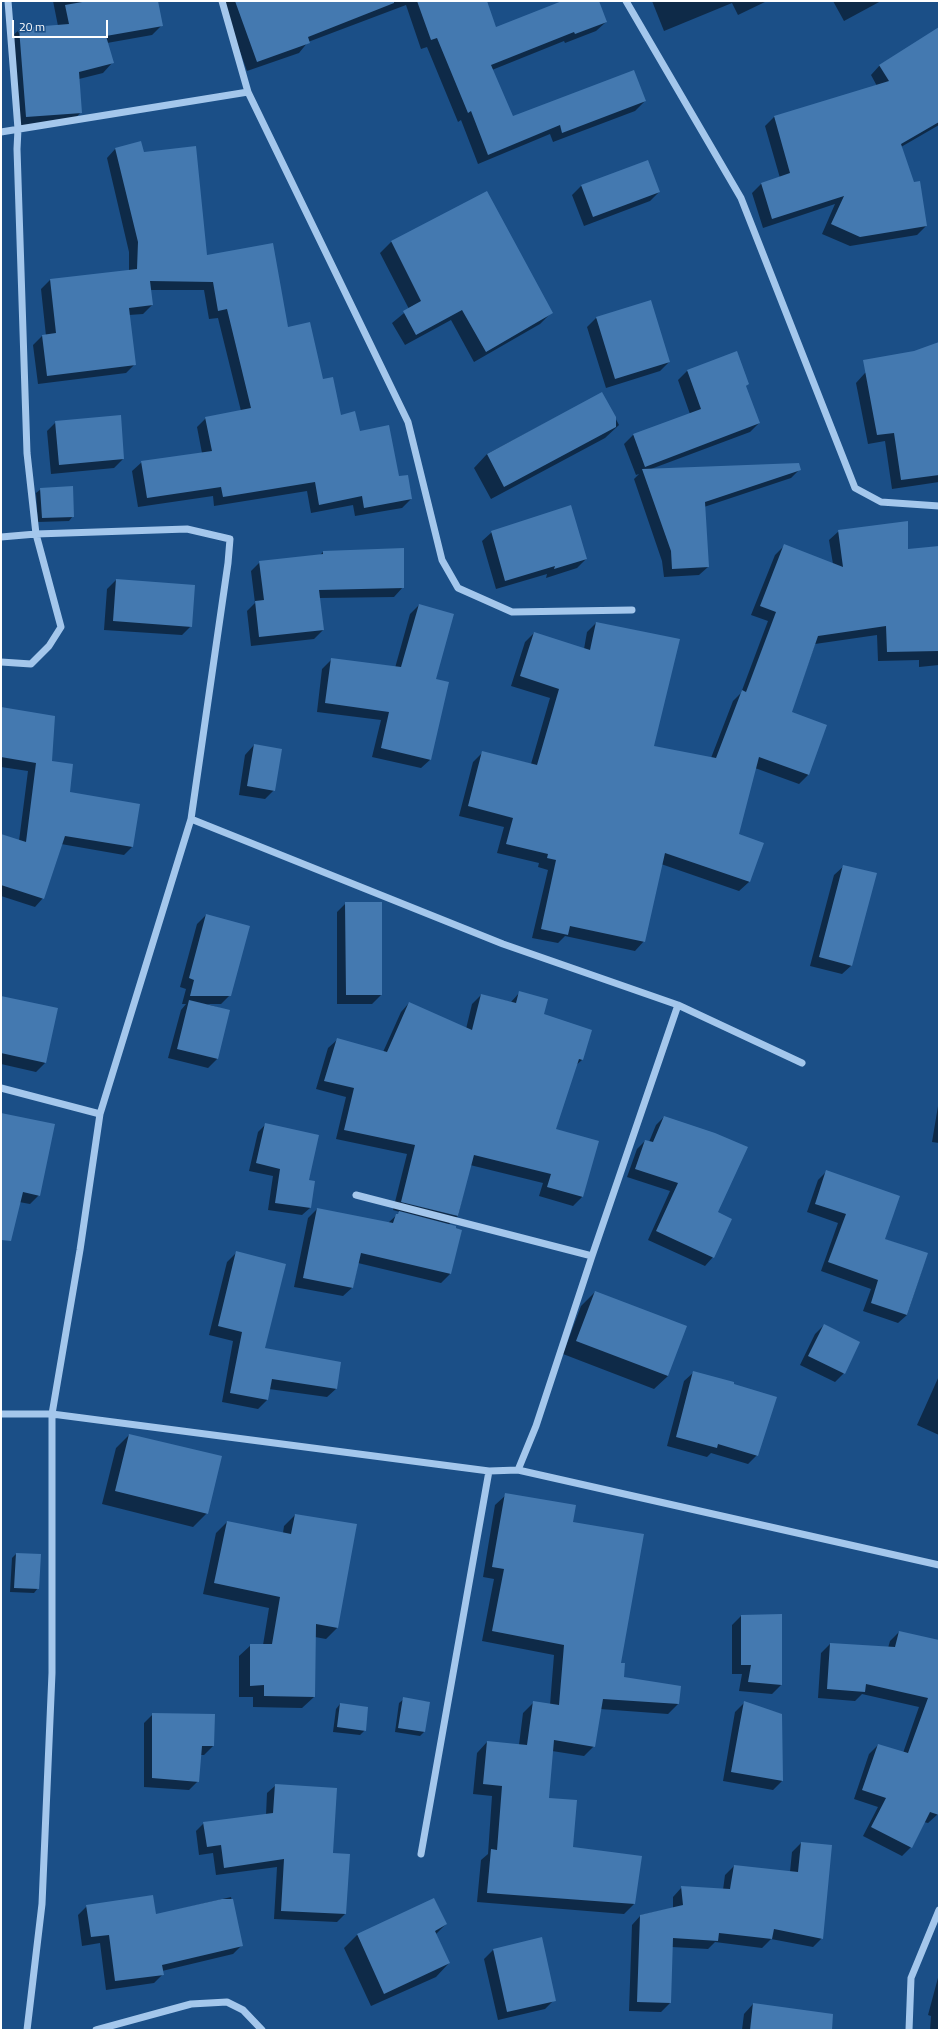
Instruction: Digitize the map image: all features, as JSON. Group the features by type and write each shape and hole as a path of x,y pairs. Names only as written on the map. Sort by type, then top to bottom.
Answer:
{"street":[{"path":"1,662 31,664 50,646 61,627 36,534 27,453 17,149 18,129 8,1"},
{"path":"222,1 248,92 408,422 442,560 458,588 512,612 632,610"},
{"path":"626,1 741,198 855,488 881,502 939,506"},
{"path":"1,132 248,92"},
{"path":"1,537 36,534 187,529 230,539 228,563 191,819 100,1114 80,1250 52,1414 52,1681 42,1904 27,2030"},
{"path":"191,819 503,944 678,1005 802,1064"},
{"path":"518,1470 536,1426 592,1256 678,1005"},
{"path":"1,1088 100,1114"},
{"path":"356,1195 592,1256"},
{"path":"1,1414 52,1414 489,1471 518,1470 939,1565"},
{"path":"421,1854 489,1471"},
{"path":"909,2030 911,1978 939,1910"},
{"path":"96,2030 191,2004 227,2002 243,2010 262,2030"}],"building":[{"path":"88,1 158,1 163,26 106,36 114,63 79,72 82,113 26,117 19,28 69,24 65,5"},
{"path":"235,1 394,1 394,3 308,37 310,43 257,62"},
{"path":"417,1 487,1 496,27 562,1 599,1 607,22 575,34 574,32 491,65 513,116 634,70 646,101 562,133 560,125 488,155 471,111 468,113 437,38 431,40"},
{"path":"939,27 939,122 901,144 914,182 920,181 927,226 860,237 831,224 844,196 772,219 761,183 790,173 774,116 889,81 879,65"},
{"path":"141,141 144,152 196,146 207,255 273,243 288,327 310,322 323,379 333,377 341,415 355,411 360,431 389,425 399,476 408,475 412,499 364,508 362,496 319,505 315,482 223,497 221,487 147,498 141,461 212,451 205,417 251,408 227,309 218,311 213,282 150,281 153,305 129,308 136,365 47,376 42,335 56,333 50,279 137,269 138,242 115,148"},
{"path":"648,160 660,192 593,217 581,185"},
{"path":"487,191 553,313 486,352 462,310 416,335 403,311 421,301 391,241"},
{"path":"651,300 670,362 615,379 596,317"},
{"path":"939,342 939,475 901,480 894,433 877,435 863,360 914,351"},
{"path":"737,351 749,384 746,386 760,423 645,467 633,434 701,409 687,370"},
{"path":"602,392 616,417 616,427 504,487 487,454"},
{"path":"121,415 124,459 59,465 55,421"},
{"path":"799,463 801,470 705,502 709,567 672,569 671,551 642,469"},
{"path":"73,486 74,517 42,518 40,488"},
{"path":"571,505 587,559 554,569 555,566 505,581 491,531"},
{"path":"908,521 908,549 939,546 939,651 887,652 886,626 818,636 792,712 827,725 809,775 759,757 739,834 764,843 750,882 665,853 645,942 570,926 568,935 541,929 556,860 547,858 548,854 506,844 513,818 468,806 482,751 537,765 559,689 520,676 534,632 590,650 596,622 680,639 654,746 716,758 742,690 746,692 776,612 760,606 784,544 843,567 838,530"},
{"path":"404,548 404,588 319,590 324,630 259,637 255,601 264,600 259,561 323,554 323,551"},
{"path":"116,579 195,585 192,627 113,621"},
{"path":"419,604 454,614 436,679 449,682 431,760 381,748 389,712 325,703 331,658 401,667"},
{"path":"1,707 55,716 52,761 73,764 70,792 140,804 133,847 65,836 44,899 1,885 1,834 26,842 36,763 1,757"},
{"path":"254,744 282,749 275,791 247,786"},
{"path":"843,865 877,873 852,966 819,957"},
{"path":"345,902 382,902 382,995 346,995"},
{"path":"206,914 250,926 231,996 190,996 194,980 189,978"},
{"path":"519,991 548,999 544,1014 592,1030 583,1060 579,1059 556,1129 599,1141 583,1197 547,1187 551,1174 474,1155 458,1216 401,1202 415,1145 344,1130 354,1088 324,1081 337,1038 387,1052 409,1002 472,1030 481,994 516,1003"},
{"path":"1,996 58,1008 46,1063 1,1053"},
{"path":"189,1000 230,1010 218,1059 177,1049"},
{"path":"1,1113 55,1124 40,1196 23,1192 11,1241 1,1240"},
{"path":"664,1116 715,1133 748,1147 718,1212 732,1219 714,1258 656,1231 678,1183 635,1169 645,1140 653,1142"},
{"path":"265,1123 319,1135 309,1180 315,1181 311,1208 275,1203 280,1169 256,1163"},
{"path":"826,1170 900,1196 885,1239 928,1253 907,1315 871,1303 878,1280 828,1262 846,1214 815,1204"},
{"path":"317,1208 393,1223 396,1214 398,1214 399,1211 456,1226 456,1228 462,1230 451,1274 361,1253 353,1288 303,1278"},
{"path":"236,1251 286,1264 265,1348 341,1362 337,1389 272,1379 268,1400 230,1393 242,1332 218,1326"},
{"path":"595,1291 687,1326 668,1376 576,1341"},
{"path":"824,1324 860,1342 845,1374 808,1356"},
{"path":"693,1371 734,1382 734,1384 777,1397 758,1456 718,1444 717,1448 676,1437"},
{"path":"129,1434 222,1456 208,1514 115,1491"},
{"path":"505,1493 576,1505 573,1522 644,1534 621,1663 625,1663 624,1677 681,1686 679,1704 603,1699 595,1747 554,1740 549,1798 577,1800 573,1847 642,1856 635,1904 487,1893 491,1849 497,1850 502,1786 483,1784 487,1741 527,1745 533,1701 559,1705 564,1645 492,1631 504,1569 492,1567"},
{"path":"295,1514 357,1524 338,1628 316,1624 315,1697 264,1696 264,1685 250,1686 250,1644 272,1644 280,1597 214,1583 227,1521 291,1534"},
{"path":"16,1553 41,1554 39,1589 14,1588"},
{"path":"782,1614 782,1685 748,1682 751,1665 741,1665 741,1615"},
{"path":"899,1631 939,1640 939,1815 930,1812 912,1848 871,1827 886,1798 862,1790 878,1744 908,1753 928,1698 866,1684 865,1692 827,1689 830,1643 895,1647"},
{"path":"403,1697 430,1702 425,1732 398,1728"},
{"path":"744,1701 782,1714 783,1781 731,1772"},
{"path":"340,1703 368,1707 366,1731 337,1727"},
{"path":"152,1713 215,1714 214,1746 202,1746 199,1782 152,1778"},
{"path":"275,1784 337,1788 333,1853 350,1854 346,1914 281,1911 284,1859 224,1868 221,1845 207,1847 203,1822 273,1813"},
{"path":"801,1842 832,1845 823,1939 774,1929 772,1939 719,1933 718,1941 673,1938 671,2003 637,2002 640,1915 683,1905 681,1886 730,1889 734,1865 798,1872"},
{"path":"153,1895 156,1914 222,1899 233,1899 243,1946 162,1965 164,1975 115,1981 109,1935 91,1937 86,1905"},
{"path":"434,1898 447,1924 435,1931 450,1963 384,1994 357,1934"},
{"path":"542,1937 556,2001 507,2012 493,1949"},
{"path":"753,2003 833,2014 832,2030 750,2030"}]}
